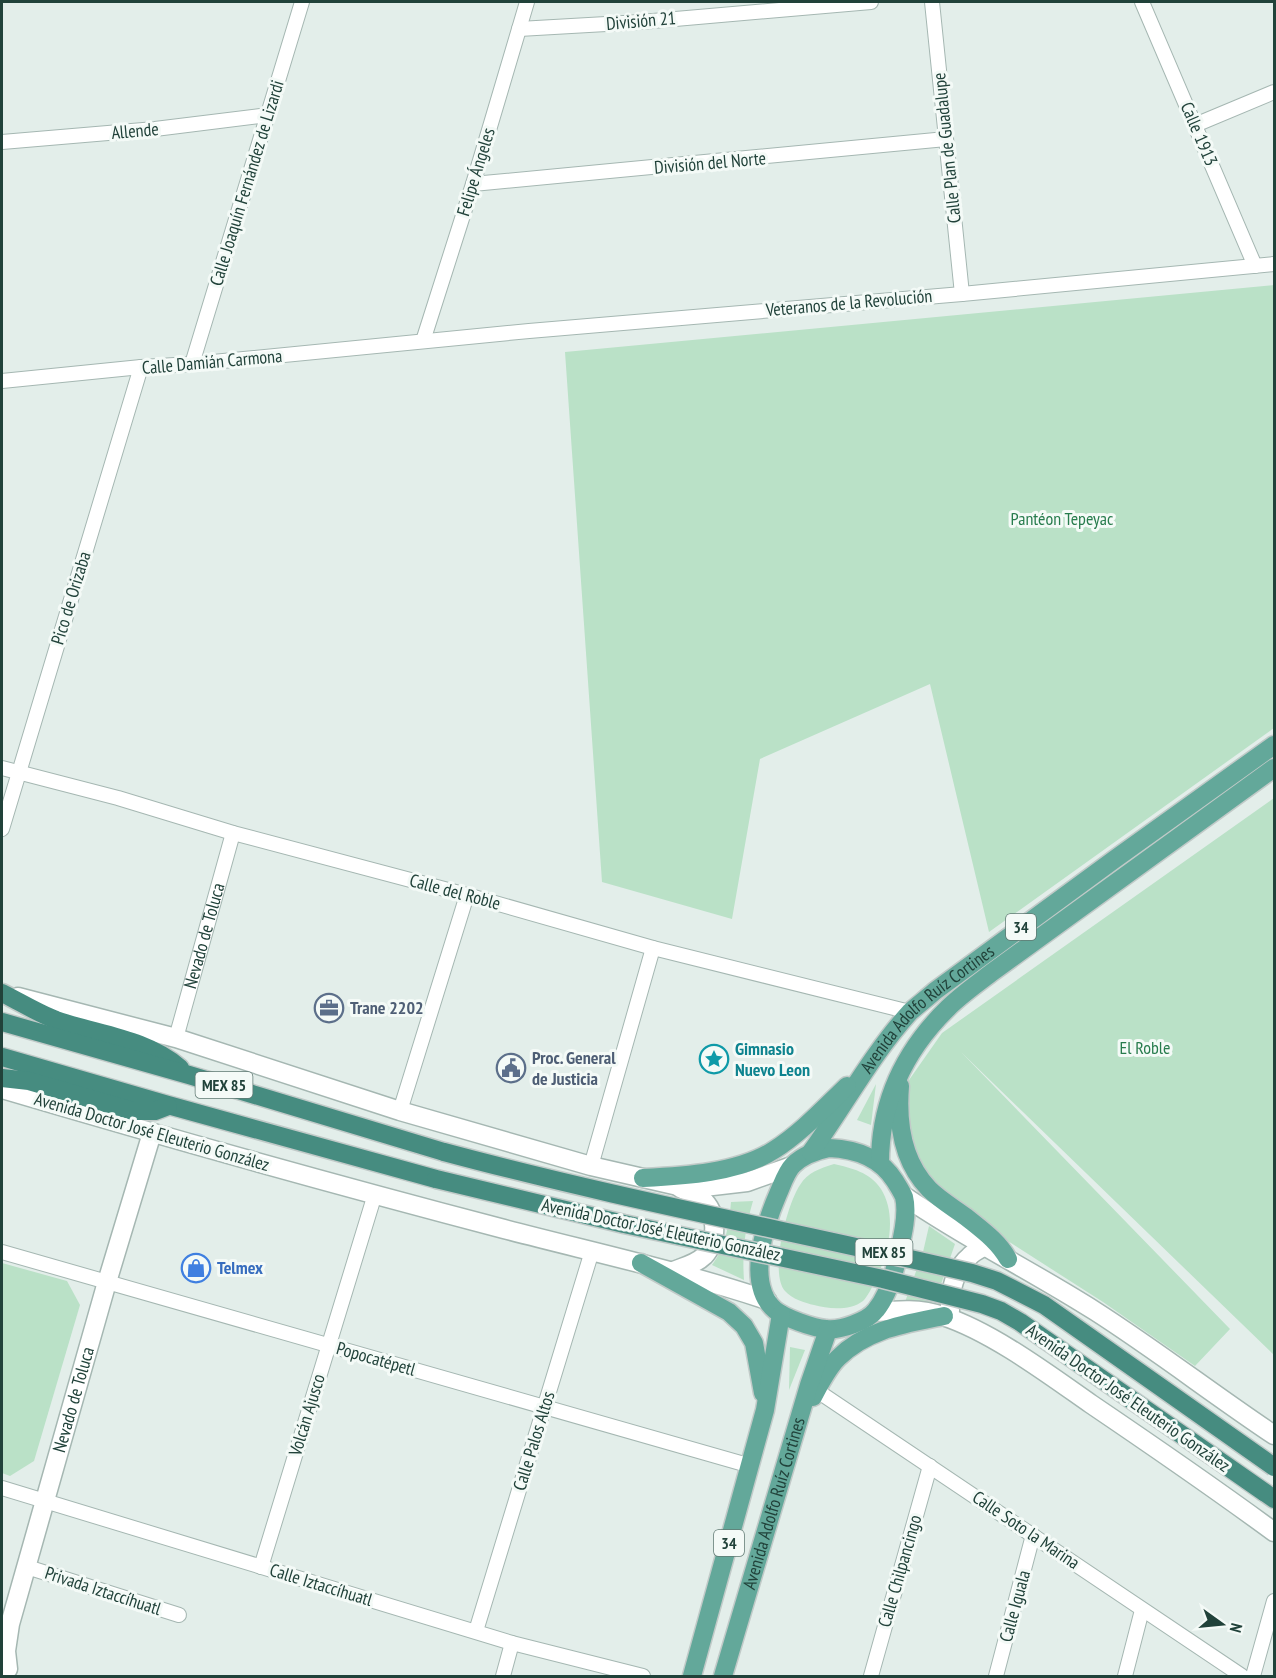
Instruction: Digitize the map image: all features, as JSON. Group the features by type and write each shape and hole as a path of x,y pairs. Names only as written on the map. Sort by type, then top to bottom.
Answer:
{"highway":[{"path":"2,993 56,1020 140,1044 173,1061 189,1075"},
{"name":"Avenida Doctor José Eleuterio González","path":"2,1022 505,1168 701,1214 962,1270 997,1281 1044,1305 1275,1467"},
{"name":"Avenida Doctor José Eleuterio González","path":"2,1057 436,1179 624,1224 883,1279 982,1304 1001,1311 1020,1322 1269,1496"},
{"path":"2,1078 29,1081 133,1111 155,1111 168,1105"}],"main road":[{"name":"Avenida Adolfo Ruíz Cortines","path":"811,1152 870,1064 910,1012 972,962 1275,745"},
{"name":"Avenida Adolfo Ruíz Cortines","path":"880,1163 880,1143 886,1106 902,1068 928,1028 950,1006 991,973 1275,768"},
{"path":"643,1178 705,1172 739,1165 772,1151 820,1113 870,1064"},
{"path":"902,1068 898,1112 903,1142 914,1168 930,1189 994,1240 1008,1259"},
{"name":"34","path":"767,1300 760,1275 761,1251 771,1211 792,1166 811,1152 829,1148 863,1153 880,1163 904,1196"},
{"path":"767,1300 781,1314 828,1330 853,1324 875,1312 884,1298 896,1266 905,1213 904,1196"},
{"path":"641,1263 729,1312 744,1326 754,1343 760,1368 765,1410"},
{"name":"Avenida Adolfo Ruíz Cortines","path":"692,1677 765,1410 781,1314"},
{"path":"813,1387 838,1358 866,1337 903,1324 948,1318"},
{"path":"813,1387 828,1330"},
{"name":"Avenida Adolfo Ruíz Cortines","path":"723,1677 796,1428 813,1387"}],"street":[{"name":"Calle Joaquín Fernández de Lizardi","path":"192,364 302,2"},
{"name":"Felipe Ángeles","path":"423,341 473,184 526,2"},
{"name":"División 21","path":"519,30 871,2"},
{"name":"Calle Plan de Guadalupe","path":"932,2 962,294"},
{"name":"Calle 1913","path":"1142,2 1255,266"},
{"path":"1195,125 1275,92"},
{"name":"Allende","path":"2,142 155,129 268,115"},
{"name":"División del Norte","path":"473,184 946,140"},
{"name":"Veteranos de la Revolución","path":"423,341 1275,264"},
{"name":"Calle Damián Carmona","path":"2,381 423,341"},
{"name":"Pico de Orizaba","path":"2,829 141,367"},
{"name":"Calle del Roble","path":"2,768 118,798 233,833 467,895 742,972 910,1012"},
{"name":"Nevado de Toluca","path":"176,1038 233,833"},
{"path":"400,1111 467,895"},
{"path":"591,1166 653,948"},
{"path":"2,993 176,1038 400,1111 591,1166 678,1186 704,1187 747,1182 792,1166"},
{"name":"Avenida Doctor José Eleuterio González","path":"2,1089 375,1194 673,1271 767,1300"},
{"name":"Nevado de Toluca","path":"6,1672 10,1624 107,1282 152,1133"},
{"path":"673,1271 703,1257 709,1248 714,1231 714,1220 708,1206 702,1199 678,1186"},
{"name":"Volcán Ajusco","path":"261,1567 375,1194"},
{"path":"904,1196 938,1219 1098,1313 1275,1435"},
{"path":"948,1318 950,1300 962,1264 985,1246"},
{"name":"Calle Palos Altos","path":"476,1631 592,1251"},
{"name":"Popocatépetl","path":"2,1252 751,1466"},
{"path":"875,1312 912,1310 948,1318 987,1336 1033,1364 1192,1472 1275,1532"},
{"name":"Calle Soto la Marina","path":"813,1387 1242,1677"},
{"name":"Calle Chilpancingo","path":"871,1677 930,1466"},
{"name":"Calle Iztaccíhuatl","path":"2,1488 512,1642 643,1677"},
{"name":"Calle Iguala","path":"996,1677 1033,1534"},
{"name":"Privada Iztaccíhuatl","path":"27,1567 179,1615"},
{"path":"1253,1677 1275,1601"},
{"path":"1125,1677 1142,1610"},
{"path":"503,1677 512,1642"}],"green space":[{"name":"Pantéon Tepeyac","path":"1274,285 1274,728 989,932 930,684 760,759 732,919 602,882 565,352"},
{"name":"El Roble","path":"1274,798 1274,1355 961,1052 1230,1329 1195,1366 1103,1302 928,1190 918,1174 902,1101 909,1080 942,1033"},
{"path":"876,1084 871,1125 857,1120"},
{"path":"834,1164 860,1172 877,1183 886,1200 890,1223 884,1259 868,1294 858,1304 839,1308 810,1304 791,1296 785,1291 779,1270 779,1255 785,1222 795,1194 810,1174"},
{"path":"753,1201 745,1240 744,1280 712,1265 724,1243 731,1202"},
{"path":"929,1226 955,1244 940,1287 940,1302 905,1302 923,1252"},
{"path":"2,1263 67,1281 80,1305 34,1461 10,1476 2,1473"},
{"path":"790,1347 805,1350 789,1390"}],"place":[{"name":"Trane 2202","path":"329,1008"},
{"name":"Gimnasio Nuevo Leon","path":"714,1059"},
{"name":"Proc. General de Justicia","path":"511,1068"},
{"name":"Telmex","path":"196,1268"}]}
